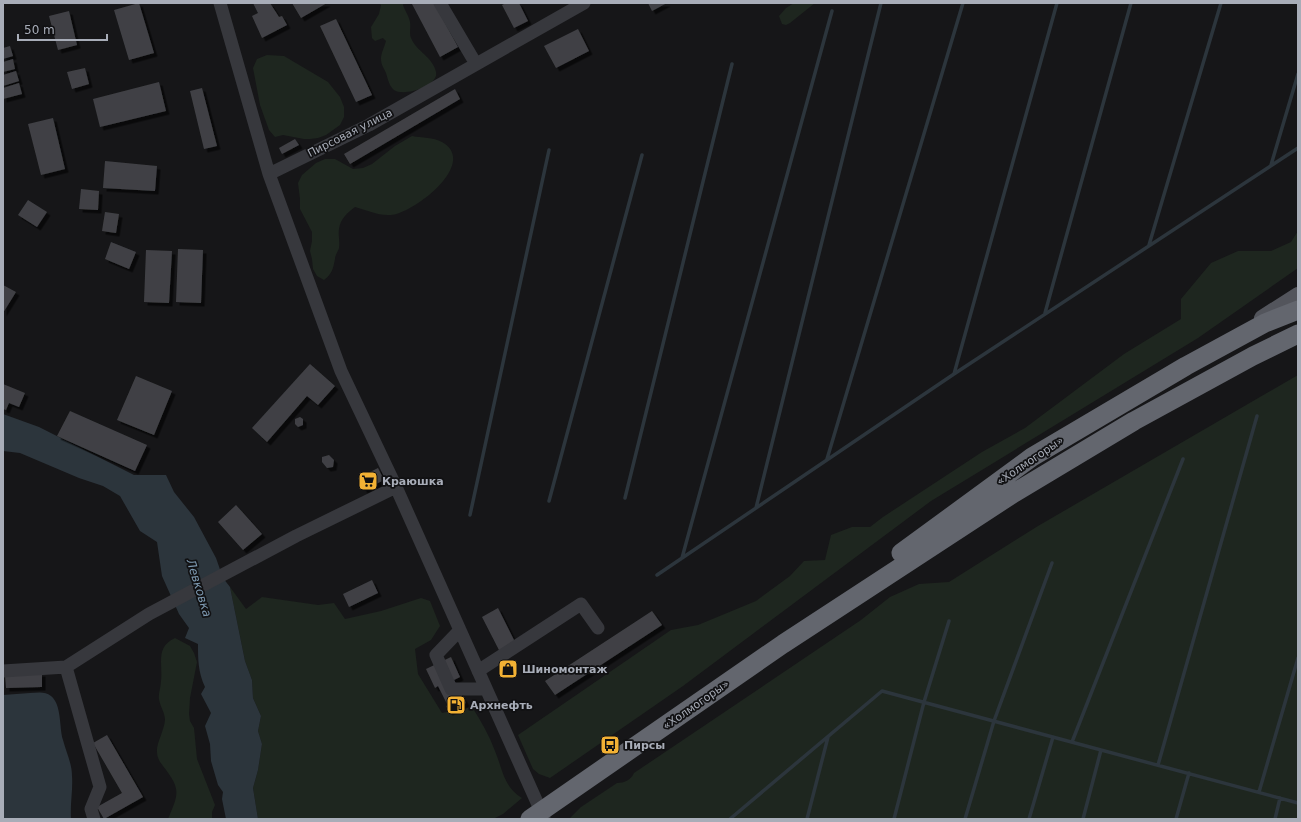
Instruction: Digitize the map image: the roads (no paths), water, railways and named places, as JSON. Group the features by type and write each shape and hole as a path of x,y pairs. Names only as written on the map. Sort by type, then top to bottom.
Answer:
{"highway":[{"name":"«Холмогоры»","path":"539,817 783,644 916,542 1032,457 1186,366 1265,323 1298,310"},
{"name":"«Холмогоры»","path":"783,644 1027,485 1134,421 1253,356 1298,334"}],"main road":[{"path":"1186,366 1298,295"}],"street":[{"path":"220,3 269,174 341,370 396,487 486,688 539,817"},
{"path":"440,3 476,64"},
{"name":"Пирсовая улица","path":"269,174 370,125 584,3"},
{"path":"3,671 66,667 149,614 296,536 396,487"},
{"path":"478,671 581,604 598,628"},
{"path":"460,630 436,655 451,688 486,688"},
{"path":"66,667 100,787 92,809 94,819"}],"water":[{"name":"Левковка","path":"3,414 39,427 134,475 166,475 174,492 194,517 216,558 223,578 230,587 245,661 252,680 253,698 261,716 258,731 262,744 258,770 253,788 258,819 226,819 222,799 223,792 218,785 211,761 210,744 205,726 211,713 201,694 205,687 198,660 198,644 185,638 189,628 179,614 162,576 157,542 140,531 120,496 103,486 79,478 20,453 3,451"},
{"path":"30,693 49,694 55,700 59,710 62,735 72,771 71,819 3,819 3,695"}],"waterway":[{"path":"756,508 881,3"},
{"path":"827,459 963,3"},
{"path":"954,374 1057,3"},
{"path":"1045,313 1131,3"},
{"path":"1149,245 1221,3"},
{"path":"682,558 832,11"},
{"path":"625,498 732,64"},
{"path":"1271,165 1298,74"},
{"path":"657,575 954,374 1298,148"},
{"path":"470,515 549,150"},
{"path":"549,501 642,155"},
{"path":"1158,765 1257,416"},
{"path":"1072,742 1183,459"},
{"path":"965,819 994,721 1052,563"},
{"path":"894,819 924,702 949,621"},
{"path":"1259,792 1298,658"},
{"path":"730,819 882,691 1298,803"},
{"path":"807,819 828,737"},
{"path":"1029,819 1053,737"},
{"path":"1083,819 1101,750"},
{"path":"1176,819 1189,773"},
{"path":"1275,819 1280,798"}],"place":[{"name":"Краюшка","path":"368,481"},
{"name":"Шиномонтаж","path":"508,669"},
{"name":"Архнефть","path":"456,705"},
{"name":"Пирсы","path":"610,745"}]}
